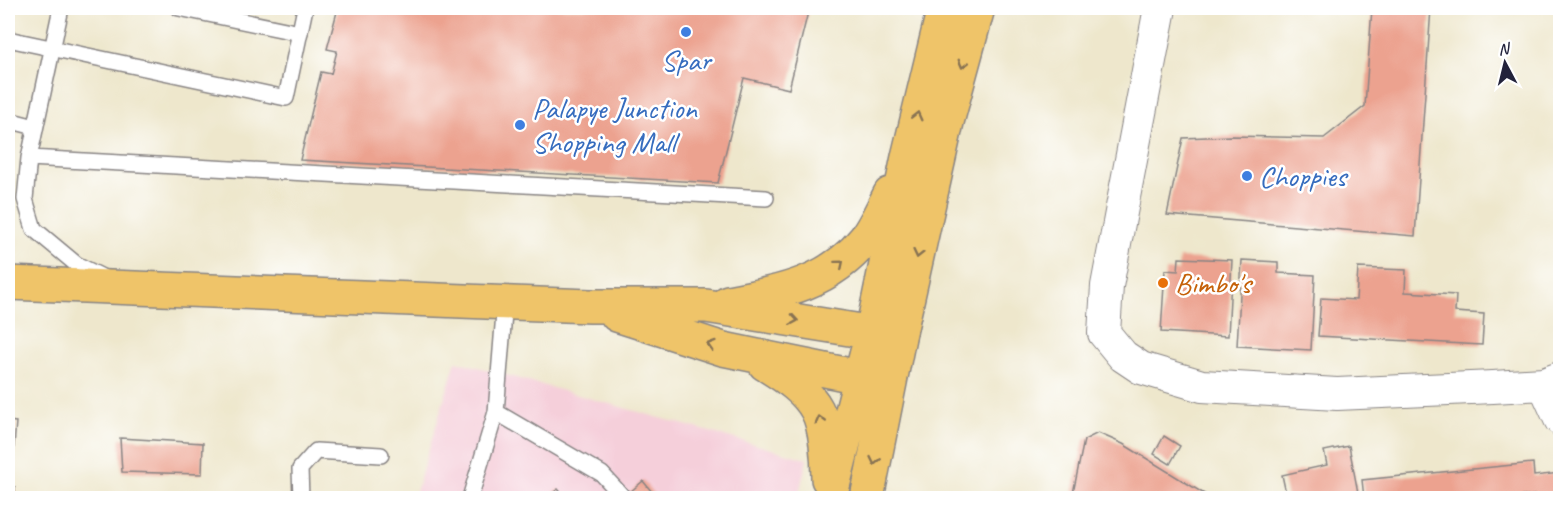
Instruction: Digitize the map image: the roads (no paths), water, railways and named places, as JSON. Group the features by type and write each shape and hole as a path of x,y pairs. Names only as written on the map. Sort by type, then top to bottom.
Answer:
{"highway":[{"path":"886,335 908,157 944,8"},
{"path":"867,498 876,381 886,335 978,8"},
{"path":"706,306 787,290 829,273 844,261 865,238 908,157"},
{"path":"8,283 590,306 706,306 886,335"},
{"path":"590,306 723,349 876,381"},
{"path":"749,355 802,390 818,410 828,464 829,498"},
{"path":"829,498 876,381"}],"street":[{"path":"1160,8 1107,286 1104,333 1123,356 1141,368 1202,386 1214,387 1337,394 1552,381 1560,419"}],"lane":[{"path":"61,8 29,158 25,199 34,229 76,264 124,288"},
{"path":"179,8 300,33"},
{"path":"8,39 286,98 306,8"},
{"path":"8,120 35,127"},
{"path":"29,158 766,198"},
{"path":"470,498 496,412 506,302"},
{"path":"496,412 602,474 624,498"},
{"path":"301,498 300,469 316,451 381,455"}],"place":[{"name":"Spar","path":"686,32"},
{"name":"Palapye Junction Shopping Mall","path":"520,125"},
{"name":"Choppies","path":"1247,176"},
{"name":"Bimbo's","path":"1163,283"}]}
